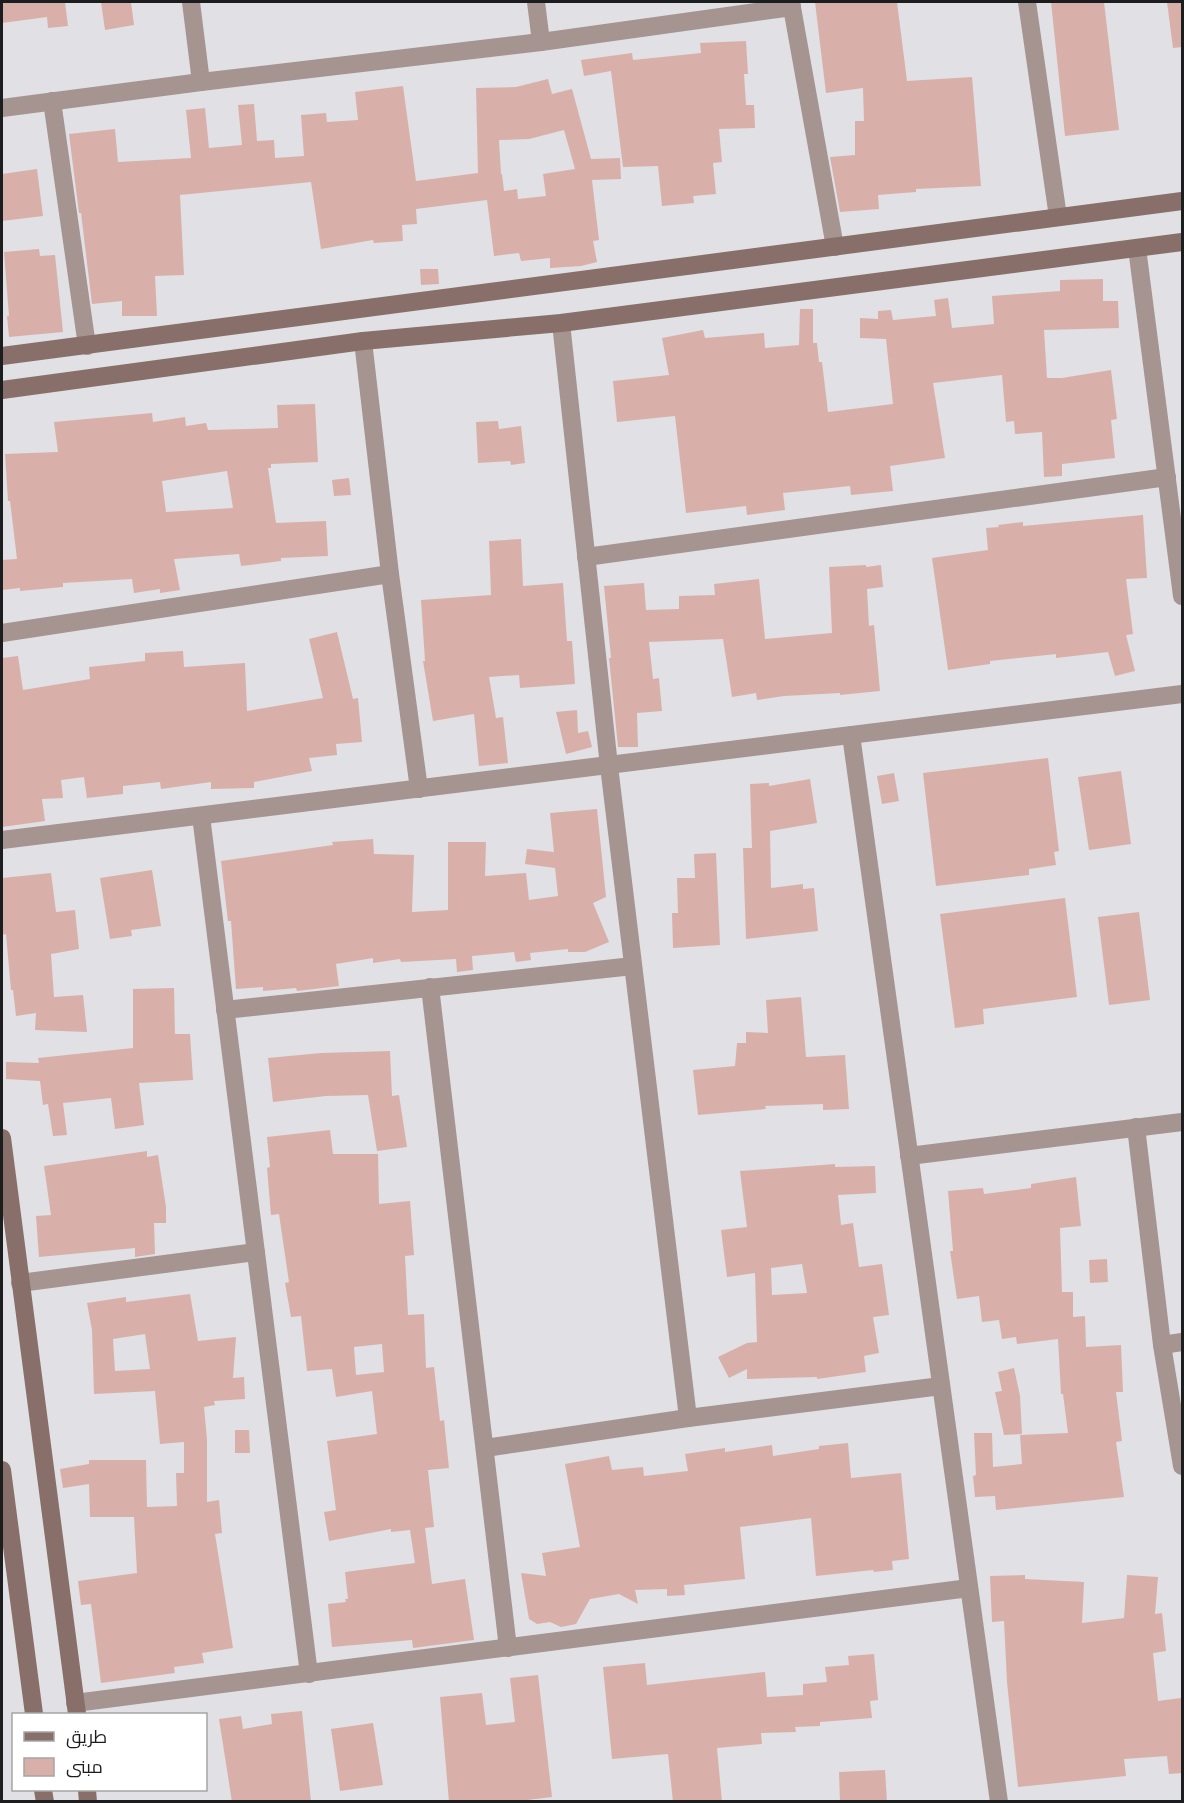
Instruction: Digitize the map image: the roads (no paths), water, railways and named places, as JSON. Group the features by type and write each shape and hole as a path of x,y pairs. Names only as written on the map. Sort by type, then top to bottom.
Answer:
{"street":[{"path":"191,2 201,82"},
{"path":"536,2 541,42"},
{"path":"1026,2 1058,217"},
{"path":"2,108 541,42 792,4 835,247"},
{"path":"52,101 87,345"},
{"path":"2,356 1182,201"},
{"path":"2,390 363,341 561,323 1182,242"},
{"path":"1137,248 1182,596"},
{"path":"561,323 609,766 688,1418"},
{"path":"363,341 390,574 419,789"},
{"path":"586,557 1167,477"},
{"path":"2,633 390,574"},
{"path":"2,840 1182,694"},
{"path":"851,735 999,1802"},
{"path":"201,816 309,1674"},
{"path":"225,1010 633,966"},
{"path":"430,987 508,1648"},
{"path":"909,1156 1182,1122"},
{"path":"1136,1128 1162,1345 1182,1466"},
{"path":"2,1138 76,1709 309,1674 969,1588"},
{"path":"20,1283 256,1252"},
{"path":"1162,1345 1182,1342"},
{"path":"485,1448 688,1418 941,1386"},
{"path":"2,1470 3,1495 34,1713"}]}
